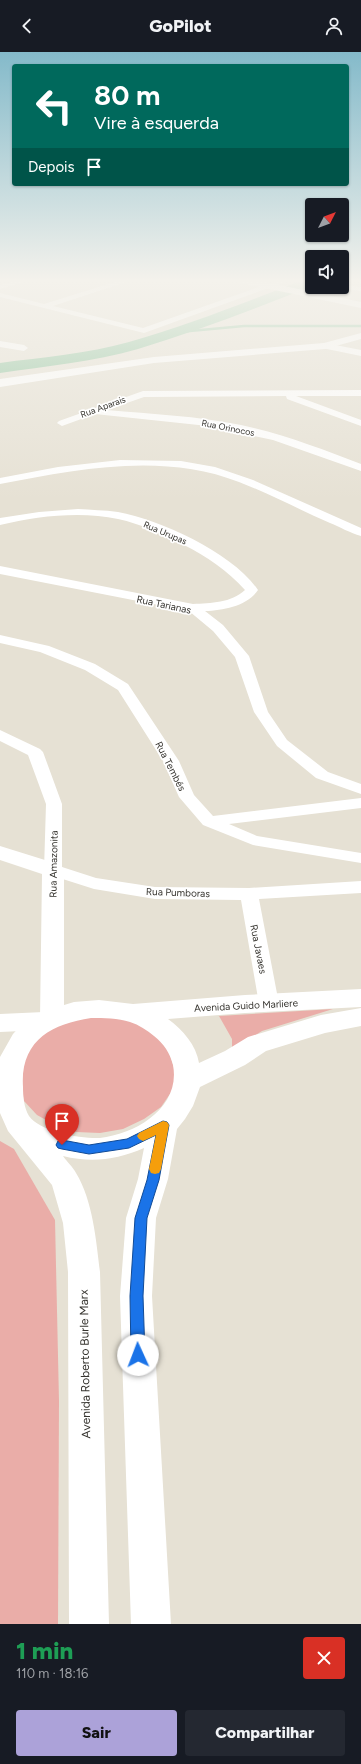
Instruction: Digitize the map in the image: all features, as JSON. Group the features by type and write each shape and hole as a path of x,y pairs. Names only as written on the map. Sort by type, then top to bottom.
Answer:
{"main road":[{"path":"0,383 154,360 235,353"},
{"name":"Avenida Guido Marliere","path":"131,1013 361,998"},
{"path":"91,1009 112,1009 131,1013 155,1023 174,1038 186,1058 189,1080 181,1104 163,1125 129,1143 89,1149 49,1142 8,1109 0,1084 3,1066 12,1048 26,1033 48,1020 71,1012 91,1009"},
{"path":"189,1080 235,1058 257,1044 291,1035 321,1024 361,1017"},
{"path":"0,1023 48,1020"},
{"name":"Avenida Roberto Burle Marx","path":"8,1109 65,1180 78,1223 84,1272 90,1624"},
{"path":"151,1624 136,1296 141,1218 153,1180 163,1125"}],"street":[{"path":"281,393 361,423"},
{"name":"Rua Aparais","path":"62,423 143,394 361,393"},
{"name":"Rua Orinocos","path":"90,412 183,420 226,426 291,441 361,468"},
{"path":"0,481 41,473 107,464 152,463 177,465 204,469 239,477 361,532"},
{"name":"Rua Urupas","path":"0,522 11,519 86,512 123,516 204,550 243,578 252,590 247,596 235,602 210,608 194,608"},
{"name":"Rua Tarianas","path":"0,570 194,608 218,628 242,656 261,712 282,743 322,775 361,789"},
{"name":"Rua Tembés","path":"0,639 44,648 90,667 123,688 171,761 187,797 209,821 253,840 361,858"},
{"name":"Rua Amazonita","path":"0,735 35,752 54,804 48,1020"},
{"path":"209,821 361,803"},
{"name":"Rua Pumboras","path":"0,853 94,883 155,893 249,894 361,887"},
{"name":"Rua Javaes","path":"249,894 269,1004"}],"shaded area":[{"path":"333,1009 262,1031 232,1050 232,1039 219,1016"},
{"path":"94,1014 135,1020 166,1042 176,1074 172,1091 161,1107 144,1119 123,1129 100,1133 76,1132 55,1125 37,1115 24,1101 17,1067 24,1051 52,1025"},
{"path":"0,1141 14,1149 55,1220 59,1401 58,1624 0,1624"}],"waterway":[{"path":"0,368 99,353"}],"slow traffic":[{"path":"143,1136 163,1125 155,1169"}],"route":[{"path":"62,1145 89,1149 129,1143 163,1125 153,1180 141,1218 136,1296 138,1355"}]}
